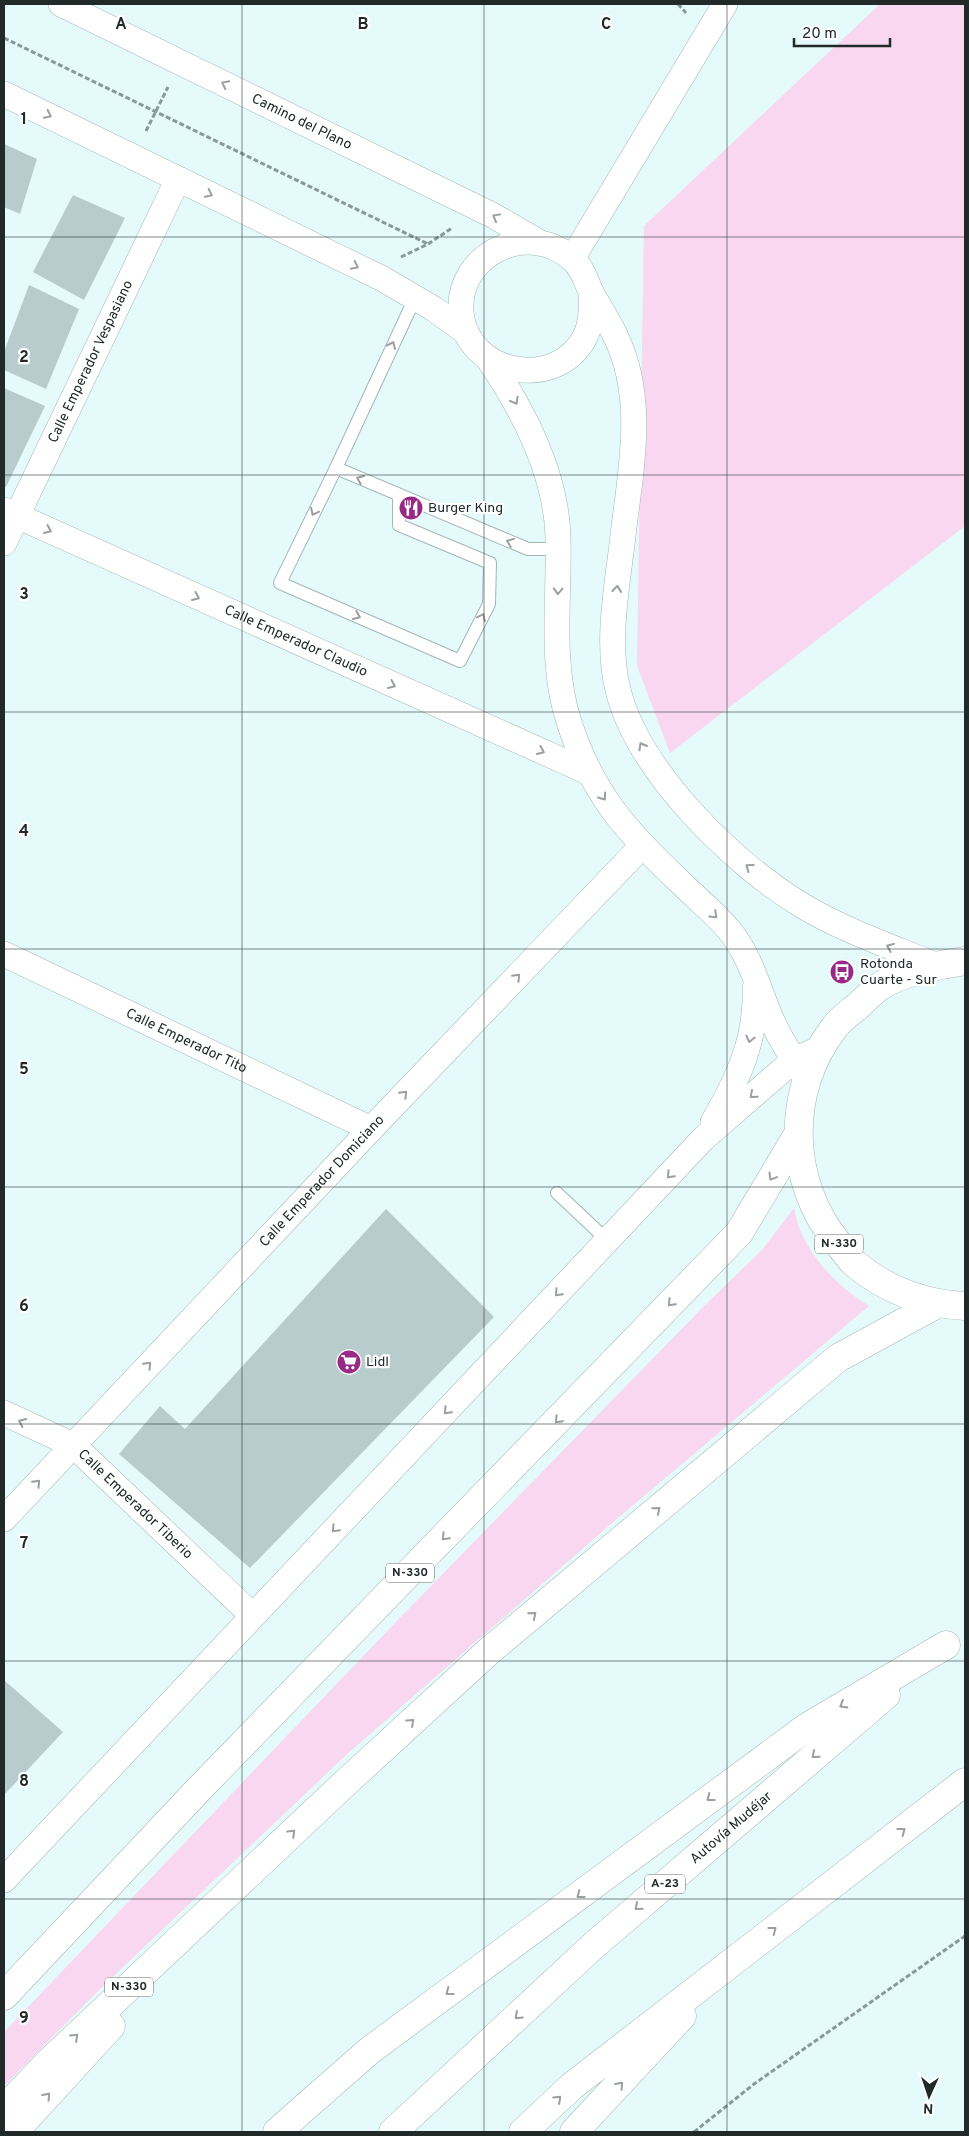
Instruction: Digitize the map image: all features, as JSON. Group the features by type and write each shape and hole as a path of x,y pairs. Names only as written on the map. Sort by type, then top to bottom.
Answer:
{"highway":[{"name":"N-330","path":"965,960 935,965 879,987 834,1027 821,1048 800,1070 797,1136 804,1183 824,1226 854,1262 893,1289 937,1304 965,1306"},
{"name":"N-330","path":"4,1996 200,1788 738,1233 797,1136"},
{"name":"N-330","path":"4,2109 49,2062 488,1652 838,1358 937,1304"},
{"path":"277,2132 370,2051 806,1727 955,1638"},
{"name":"Autovía Mudéjar","path":"393,2132 592,1947 955,1638"},
{"path":"523,2132 572,2086 965,1782"},
{"path":"14,2132 257,1866"},
{"path":"574,2132 734,1959"}],"street":[{"name":"Camino del Plano","path":"62,4 479,209 539,242"},
{"path":"572,259 725,4"},
{"path":"4,94 383,279 466,332"},
{"name":"Calle Emperador Vespasiano","path":"4,543 10,513 178,179"},
{"path":"591,292 592,314 586,336 572,354 554,366 532,372 510,370 489,360 480,352 466,332 461,313 462,292 470,274 482,258 499,247 509,244 539,242 557,248 572,259 587,280 591,292 617,337 632,383 635,426 613,652 618,690 631,726 650,760 680,800 733,855 803,906 884,944 935,965"},
{"path":"4,1880 703,1139 800,1070 766,1007 754,973 729,930 642,846 620,821 588,772 569,723 560,682 556,639 558,549 553,503 545,471 519,409 489,360"},
{"name":"Calle Emperador Claudio","path":"10,513 588,772"},
{"name":"Calle Emperador Domiciano","path":"4,1519 371,1129 642,846"},
{"name":"Calle Emperador Tito","path":"4,954 371,1129"},
{"path":"703,1139 745,1061 754,1018 754,973"},
{"name":"Calle Emperador Tiberio","path":"4,1413 73,1445 253,1616"}],"lane":[{"path":"399,495 399,525 490,563 489,604 460,661 280,583 415,298"},
{"path":"336,468 528,549 558,549"},
{"path":"557,1193 607,1240"}],"path":[{"path":"4,38 428,244"},
{"path":"133,157 180,62"},
{"path":"383,279 393,261 428,244 479,209"},
{"path":"694,2132 754,2084 965,1936"}],"shaded area":[{"path":"880,4 965,4 965,526 670,753 637,666 644,226"},
{"path":"794,1208 804,1238 821,1264 844,1287 869,1306 611,1524 346,1755 101,1988 4,2086 4,2032 391,1627 705,1305 762,1250"}],"building":[{"path":"4,144 37,159 20,214 4,207"},
{"path":"73,195 125,218 84,300 33,272"},
{"path":"29,285 79,309 46,389 4,370 4,352"},
{"path":"4,388 45,406 6,487 4,486"},
{"name":"Lidl","path":"386,1209 494,1317 250,1568 119,1454 160,1406 185,1429"},
{"path":"4,1680 63,1732 4,1795"}],"place":[{"name":"Burger King","path":"411,508"},
{"name":"Rotonda Cuarte - Sur","path":"842,972"},
{"name":"Lidl","path":"349,1362"}]}
